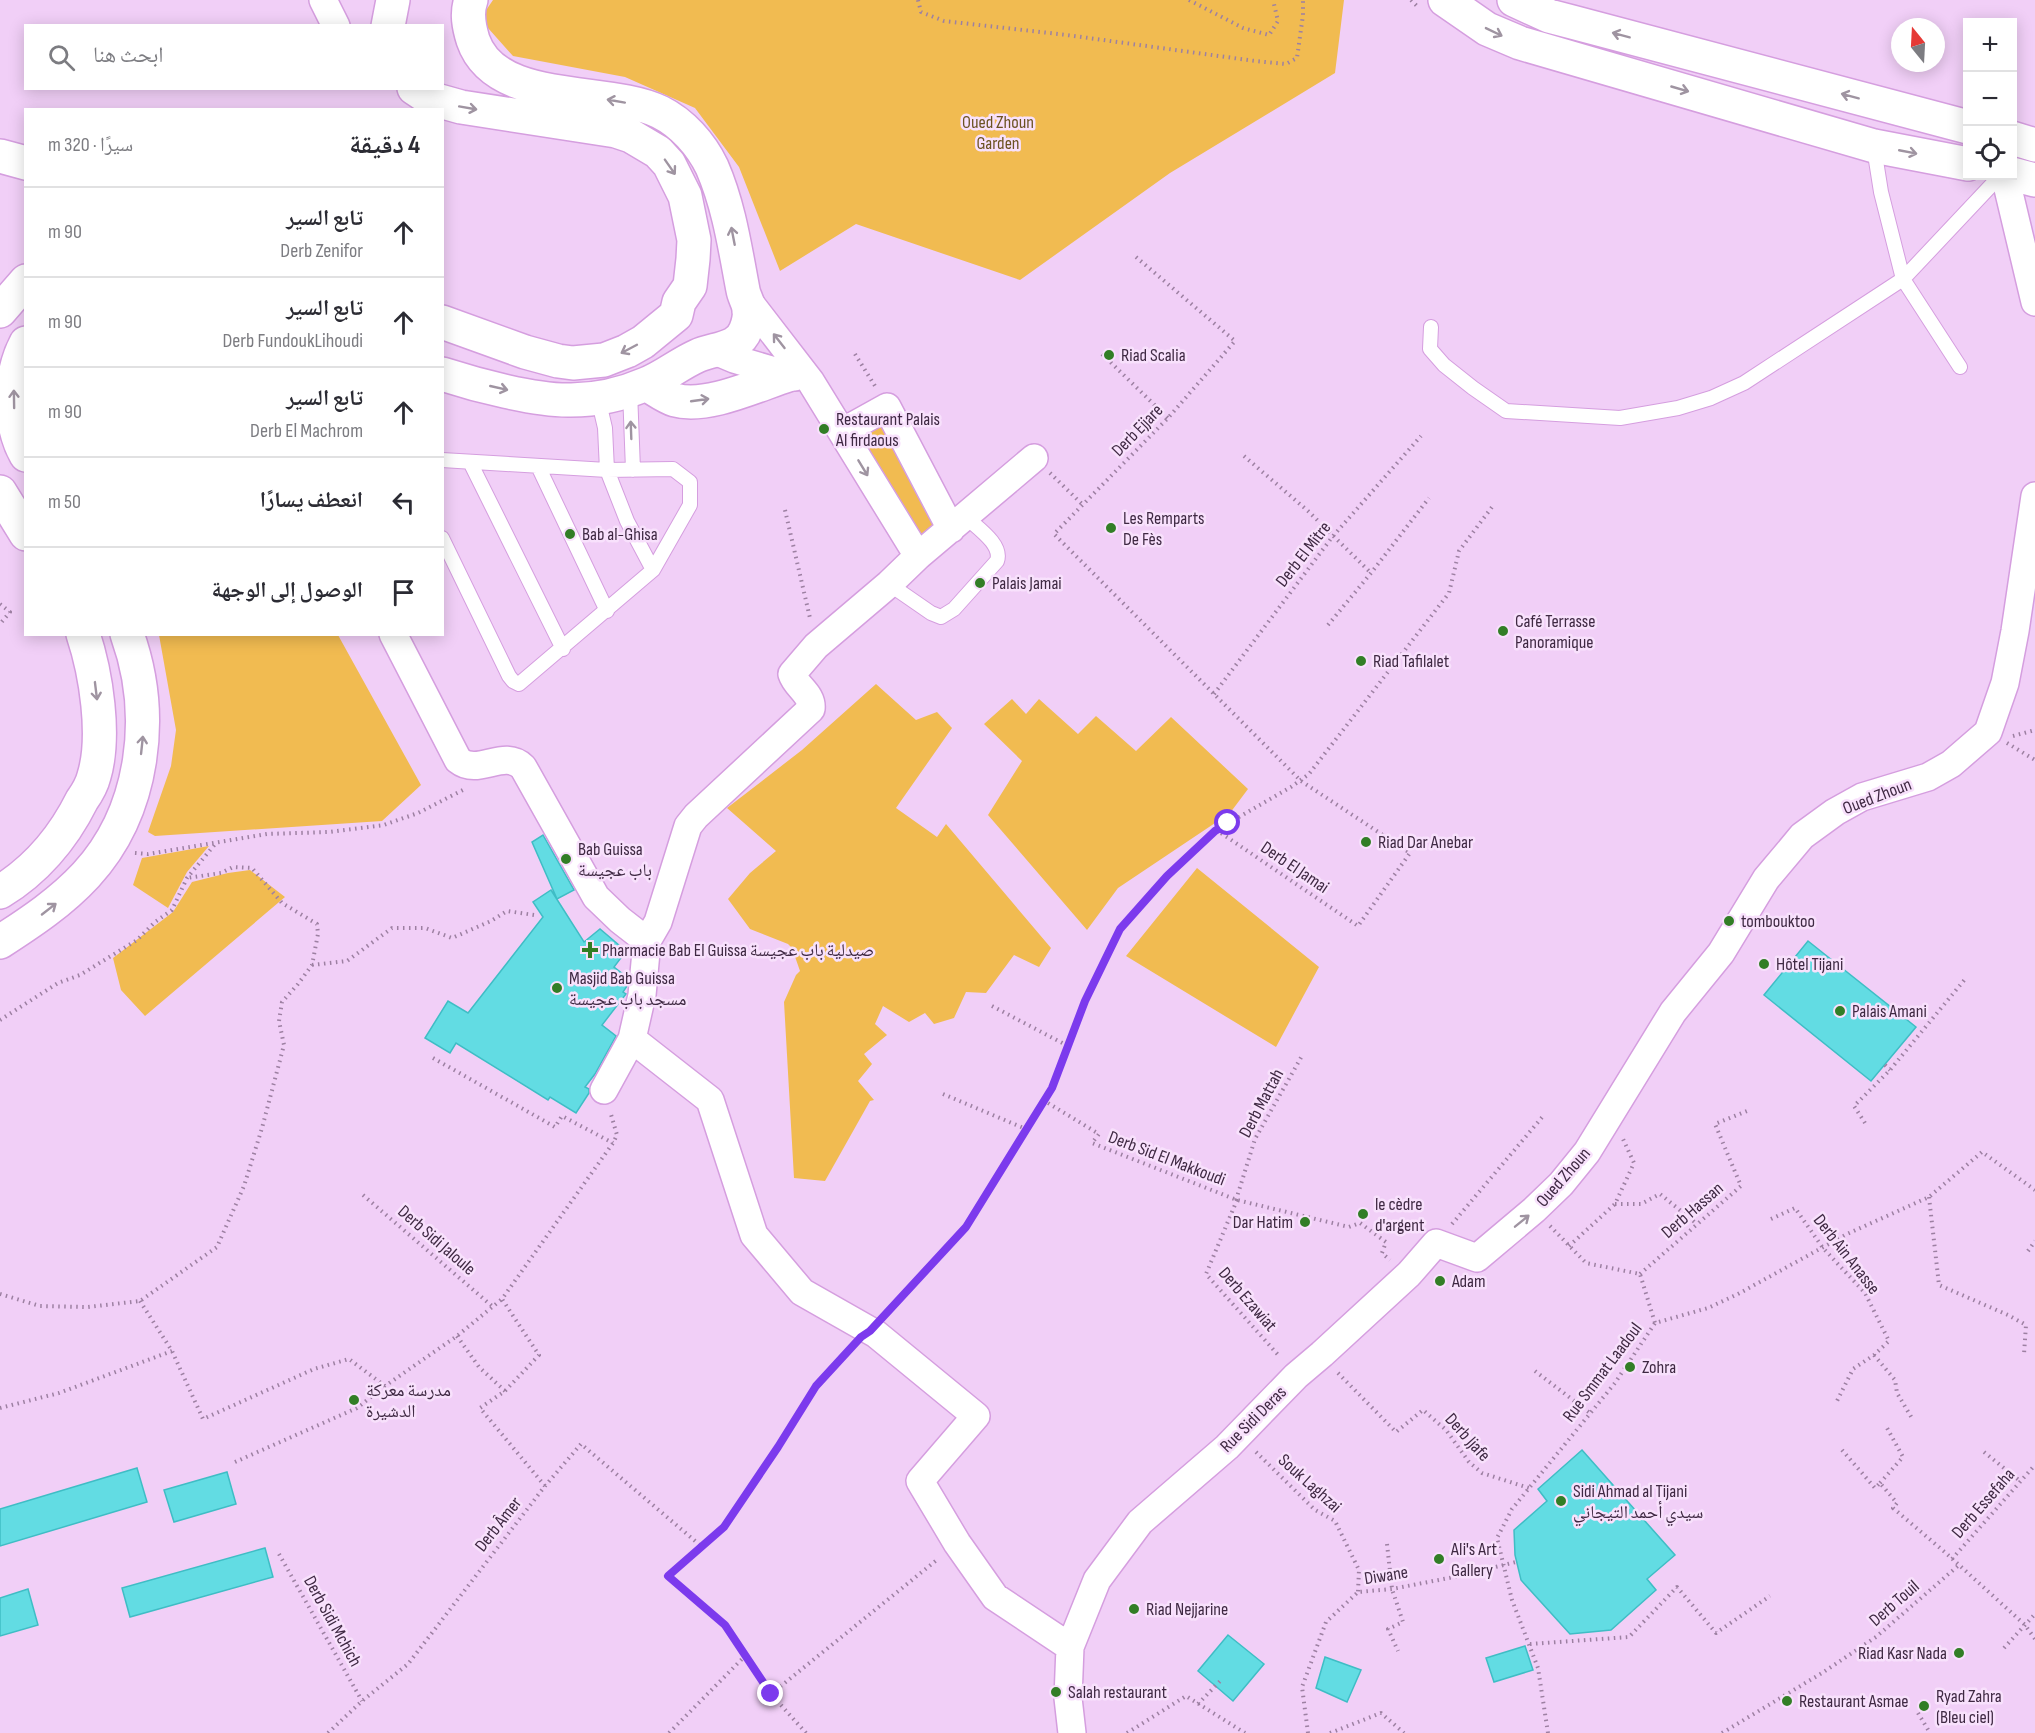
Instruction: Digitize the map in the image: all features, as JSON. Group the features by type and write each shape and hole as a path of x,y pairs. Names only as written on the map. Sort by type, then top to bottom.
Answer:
{"main road":[{"path":"388,24 393,0"},
{"path":"444,374 553,399 598,398 638,387 687,360 733,345 746,331 750,312 726,207 712,168 694,139 659,112 529,85 507,78 493,69 475,46 468,18 471,0"},
{"path":"1445,0 1487,29 1520,43 1874,146 1963,163"},
{"path":"1514,0 1549,16 1963,125"},
{"path":"417,90 429,98 446,104 616,131 648,145 669,164 685,196 694,240 683,300 643,342 604,360 573,363 558,361 525,352 444,323"},
{"path":"2017,139 2035,145"},
{"path":"0,156 24,162"},
{"path":"2017,175 2035,180"},
{"path":"24,348 16,368 14,387 16,429 24,451"},
{"path":"638,387 674,400 693,402 800,379"},
{"path":"0,492 24,531"},
{"path":"0,892 13,884 46,855 74,816 94,778 98,761 98,709 94,676 84,636"},
{"path":"0,942 36,919 67,895 88,873 105,850 131,799 143,736 139,690 126,636"}],"street":[{"path":"323,0 335,24"},
{"path":"2003,180 2035,302"},
{"path":"745,297 800,379 842,432 918,556"},
{"path":"712,351 800,379"},
{"path":"842,432 887,407 958,523"},
{"path":"603,1090 632,1039 642,995 647,941 658,922 688,826 811,709 811,700 792,674 816,646 1034,458"},
{"name":"Oued Zhoun","path":"1436,1243 1477,1258 1561,1184 1587,1152 1673,1012 1720,952 1766,879 1802,836 1835,812 1862,797 1928,777 1944,769 1988,732 2007,673 2035,496"},
{"path":"394,636 458,760 464,765 474,767 501,760 512,760 519,763 558,827 596,897 647,941"},
{"path":"632,1039 710,1100 754,1235 802,1292 870,1331 976,1416 920,1481 957,1543 995,1597 1070,1647"},
{"name":"Rue Sidi Deras","path":"1072,1733 1068,1698 1070,1647 1097,1580 1140,1522 1239,1435 1297,1376 1409,1274 1436,1243"}],"lane":[{"path":"1874,146 1881,192 1903,279 1960,367"},
{"path":"1431,327 1430,349 1473,388 1506,411 1620,418 1678,408 1712,398 1744,382 1903,279 1998,180"},
{"path":"633,470 638,387"},
{"path":"598,398 605,428 607,470 627,521 653,570"},
{"path":"444,460 607,470 673,469 690,482 690,506 653,570 563,649 519,684 513,681 444,542"},
{"path":"470,462 563,649"},
{"path":"538,466 607,611"},
{"path":"889,584 931,614 941,617 948,615 999,556 996,546 958,523"}],"path":[{"path":"918,0 921,12 944,21 1067,34 1255,62 1286,64 1297,58 1303,0"},
{"path":"1189,0 1243,28 1269,35 1278,21 1273,0"},
{"name":"Derb Ejjare","path":"1136,257 1235,341 1168,418 1054,534 1214,694"},
{"path":"855,354 887,407"},
{"path":"1102,354 1168,418"},
{"name":"Derb El Mitre","path":"1214,694 1333,536 1420,436"},
{"path":"1244,456 1308,511 1371,573"},
{"path":"1034,458 1083,505"},
{"path":"1328,625 1429,498"},
{"path":"806,1733 771,1694 725,1625 668,1576 724,1527 816,1386 966,1227 1052,1088 1085,1001 1120,929 1167,876 1215,831 1310,774 1449,593 1459,551 1492,507"},
{"path":"785,510 816,646"},
{"path":"0,604 10,612 0,624"},
{"path":"1214,694 1301,781"},
{"path":"2002,740 2035,760"},
{"name":"Derb El Jamai","path":"1218,831 1358,926 1410,853 1301,781"},
{"path":"105,850 148,854 267,834 329,832 384,825 418,813 466,788"},
{"path":"0,1020 58,983 80,975 136,940 172,910 187,878 217,842"},
{"path":"0,1294 40,1306 88,1307 140,1301 217,1247 244,1186 262,1128 284,1045 279,1021 282,1002 312,965 318,934 317,924 282,903 252,868 233,867 221,873 187,878"},
{"path":"312,965 347,961 392,928 425,928 452,938 491,921 507,911 534,915"},
{"path":"1865,1123 1854,1106 1890,1070 1966,978"},
{"path":"992,1006 1068,1046"},
{"name":"Derb Mattah","path":"1237,1200 1255,1139 1303,1054"},
{"path":"433,1058 555,1127 562,1116 613,1143"},
{"path":"1885,1065 1890,1070"},
{"path":"235,1462 357,1408 457,1336 502,1299 617,1135 603,1090"},
{"path":"943,1094 1026,1129"},
{"name":"Derb Sid El Makkoudi","path":"1043,1100 1098,1134 1092,1143 1237,1200"},
{"name":"Derb Hassan","path":"1640,1274 1741,1186 1715,1124 1747,1111"},
{"path":"1569,1246 1615,1204 1634,1163 1611,1114"},
{"path":"1436,1243 1544,1115"},
{"name":"Rue Smmat Laadoul","path":"1548,1733 1538,1668 1512,1600 1497,1538 1512,1509 1615,1383 1655,1323 1708,1308 1847,1234 1929,1197 1982,1152 2035,1190"},
{"path":"1615,1204 1641,1204 1660,1194 1696,1224"},
{"name":"Derb Sidi Jaloule","path":"363,1195 492,1306"},
{"path":"1929,1197 1939,1285 2026,1325 2024,1354"},
{"path":"1237,1200 1349,1227 1360,1223 1386,1242 1382,1253 1409,1274"},
{"name":"Derb Ezawiat","path":"1237,1200 1206,1274 1297,1376"},
{"name":"Derb Ain Anasse","path":"1771,1220 1795,1208 1823,1248 1865,1293 1889,1341 1874,1355"},
{"path":"1534,1210 1586,1263 1640,1274 1655,1323"},
{"path":"2028,1251 2035,1241"},
{"path":"502,1299 539,1355 505,1391 480,1408 545,1486"},
{"path":"140,1301 172,1351 203,1419 314,1369 349,1359 385,1386"},
{"path":"457,1336 480,1367 505,1391"},
{"path":"0,1408 59,1394 172,1351"},
{"name":"Derb Jjafe","path":"1322,1354 1396,1432 1424,1410 1446,1430 1469,1462 1482,1473 1529,1488"},
{"path":"1837,1401 1853,1369 1874,1355 1895,1380 1897,1393 1913,1419"},
{"path":"1535,1371 1590,1413"},
{"path":"1842,1450 1875,1488 1903,1457 1887,1428"},
{"name":"Souk Laghzai","path":"1239,1435 1315,1510 1335,1521 1359,1570 1358,1592"},
{"name":"Derb Âmer","path":"328,1733 362,1701 408,1664 545,1486 581,1444 701,1546"},
{"path":"1984,1452 2020,1481"},
{"name":"Derb Essefaha","path":"1952,1559 2035,1465"},
{"path":"1880,1483 1898,1503 1893,1508 2025,1625 2035,1639"},
{"path":"771,1694 957,1543"},
{"path":"1387,1544 1392,1589 1403,1622 1388,1629 1398,1651"},
{"name":"Derb Sidi Mchich","path":"279,1554 362,1701"},
{"name":"Diwane","path":"1308,1733 1302,1687 1326,1622 1358,1592 1392,1589 1516,1562"},
{"name":"Derb Touil","path":"1722,1733 1876,1637 1959,1565"},
{"path":"1530,1644 1629,1637 1677,1587 1716,1633 1770,1596"},
{"path":"2004,1648 2035,1614"},
{"path":"669,1733 745,1656"},
{"path":"1198,1704 1222,1679"},
{"path":"1127,1733 1185,1696 1245,1733"},
{"path":"1330,1733 1381,1713 1404,1733"},
{"path":"1918,1713 1930,1733"}],"green space":[{"name":"Oued Zhoun Garden","path":"493,0 1344,0 1335,73 1170,173 1020,280 856,224 780,271 739,167 695,108 625,77 513,56 480,19"},
{"path":"888,408 956,536 926,563 846,432"},
{"path":"159,636 339,636 421,785 382,821 155,836 148,832 171,766 176,730"},
{"path":"876,684 916,720 937,712 952,728 896,808 937,837 946,824 1051,948 1039,967 1014,955 986,993 966,992 954,1018 934,1024 925,1013 909,1022 883,1006 875,1024 887,1035 864,1054 872,1064 858,1081 874,1100 870,1101 825,1181 794,1178 784,1002 800,971 792,948 788,944 750,929 728,899 750,873 776,851 727,808 802,750"},
{"path":"1012,699 1026,714 1039,699 1078,734 1096,716 1136,751 1171,717 1248,789 1230,813 1118,888 1087,930 988,815 1022,761 984,724"},
{"path":"209,846 187,872 168,908 133,885 142,858"},
{"path":"1197,868 1319,967 1276,1047 1126,956"},
{"path":"250,870 285,897 145,1016 121,990 113,958 173,912 192,882"}],"building":[{"path":"543,835 574,890 557,899 532,842"},
{"path":"551,890 584,942 600,929 626,951 614,967 628,978 623,992 626,994 602,1025 616,1036 585,1087 589,1089 589,1093 576,1113 550,1097 548,1100 456,1043 450,1053 425,1038 448,1001 468,1013 543,917 533,902"},
{"name":"Palais Amani","path":"1808,941 1916,1027 1871,1081 1764,995"},
{"path":"1582,1450 1675,1555 1647,1579 1656,1590 1611,1630 1570,1634 1521,1580 1515,1555 1514,1530 1547,1501 1538,1489"},
{"path":"137,1468 147,1502 0,1546 0,1509"},
{"path":"227,1472 236,1504 174,1522 164,1490"},
{"path":"265,1548 273,1577 130,1617 122,1588"},
{"path":"28,1589 38,1625 0,1636 0,1598"},
{"path":"1228,1635 1264,1664 1233,1701 1198,1671"},
{"path":"1525,1646 1533,1670 1494,1682 1486,1658"},
{"path":"1325,1657 1361,1670 1347,1702 1316,1688"}],"place":[{"name":"Riad Scalia","path":"1109,355"},
{"name":"Restaurant Palais Al firdaous","path":"824,429"},
{"name":"Les Remparts De Fès","path":"1111,528"},
{"name":"Bab al-Ghisa","path":"570,534"},
{"name":"Palais Jamai","path":"980,583"},
{"name":"Café Terrasse Panoramique","path":"1503,631"},
{"name":"Riad Tafilalet","path":"1361,661"},
{"name":"Riad Dar Anebar","path":"1366,842"},
{"name":"Bab Guissa باب عجيسة","path":"566,859"},
{"name":"tombouktoo","path":"1729,921"},
{"name":"Pharmacie Bab El Guissa صيدلية باب عجيسة","path":"590,950"},
{"name":"Hôtel Tijani","path":"1764,964"},
{"name":"Masjid Bab Guissa مسجد باب عجيسة","path":"557,988"},
{"name":"Palais Amani","path":"1840,1011"},
{"name":"le cèdre d'argent","path":"1363,1214"},
{"name":"Dar Hatim","path":"1305,1222"},
{"name":"Adam","path":"1440,1281"},
{"name":"Zohra","path":"1630,1367"},
{"name":"مدرسة معركة الدشيرة","path":"354,1400"},
{"name":"Sidi Ahmad al Tijani سيدي أحمد التيجاني","path":"1561,1501"},
{"name":"Ali's Art Gallery","path":"1439,1559"},
{"name":"Riad Nejjarine","path":"1134,1609"},
{"name":"Riad Kasr Nada","path":"1959,1653"},
{"name":"Salah restaurant","path":"1056,1692"},
{"name":"Restaurant Asmae","path":"1787,1701"},
{"name":"Ryad Zahra (Bleu ciel)","path":"1924,1706"}],"route":[{"path":"771,1694 725,1625 668,1576 724,1527 816,1386 966,1227 1052,1088 1085,1001 1120,929 1167,876 1215,831 1228,823"}]}
